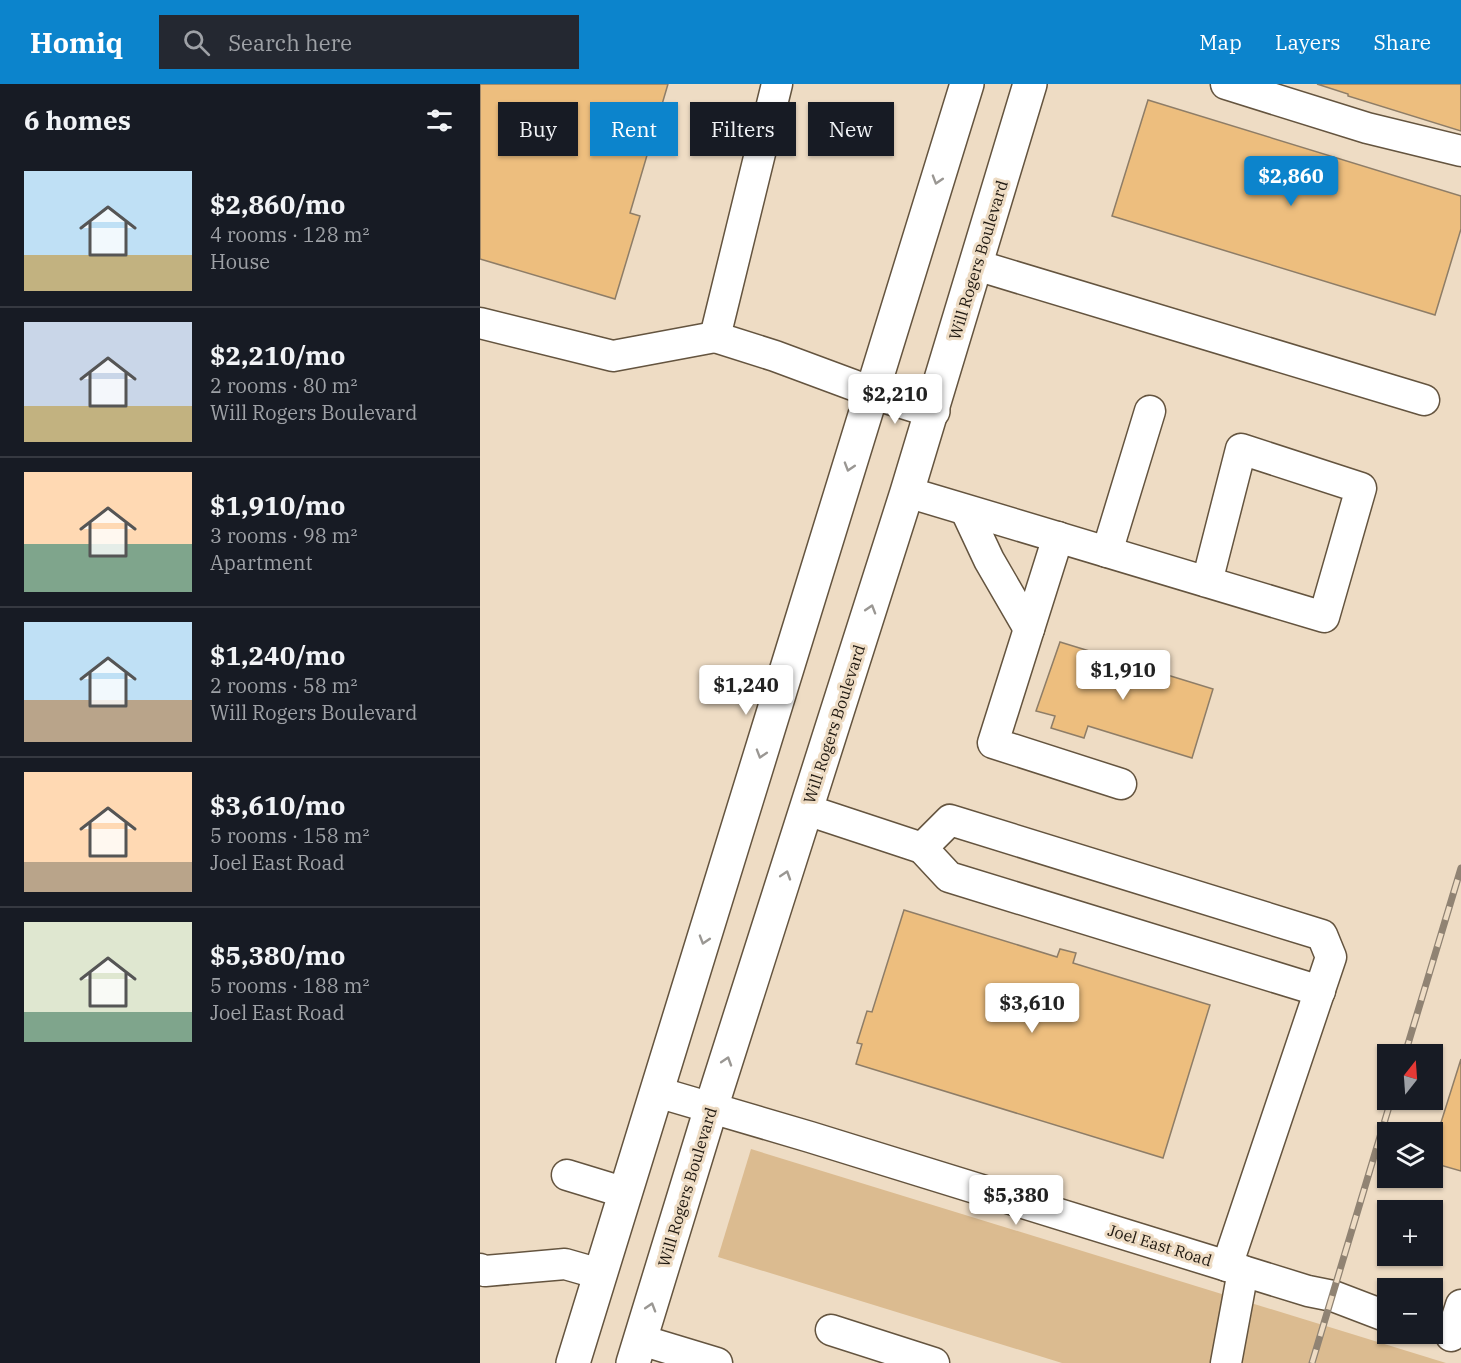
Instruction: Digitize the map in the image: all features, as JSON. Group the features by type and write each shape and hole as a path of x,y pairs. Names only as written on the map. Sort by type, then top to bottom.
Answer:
{"main road":[{"path":"573,1363 967,84"},
{"name":"Will Rogers Boulevard","path":"637,1351 711,1108 933,411 1030,84"},
{"path":"872,392 933,411"}],"street":[{"path":"715,338 777,84"},
{"path":"1226,84 1367,128 1461,152"},
{"path":"976,265 1424,400"},
{"path":"480,323 613,356 715,338 775,356 872,392"},
{"path":"1107,552 1150,411"},
{"path":"907,492 966,511 1324,617 1360,488 1241,449 1207,582"},
{"path":"966,511 989,560 1029,629"},
{"path":"1058,537 993,743 1121,784"},
{"path":"807,810 922,848 949,877 1320,991"},
{"path":"922,848 950,820 1322,935 1331,957 1235,1269 1226,1363"},
{"name":"Joel East Road","path":"657,1092 1235,1269 1308,1291 1333,1296 1377,1313"},
{"path":"567,1175 626,1192"},
{"path":"482,1271 565,1264 600,1274"},
{"path":"1448,1336 1461,1305"},
{"path":"831,1330 934,1363"},
{"path":"637,1351 717,1363"}],"shaded area":[{"path":"751,1149 1377,1342 1377,1344 1384,1344 1446,1363 1062,1363 718,1257"}],"building":[{"path":"480,84 668,84 663,102 590,102 590,156 647,156 630,213 640,216 615,299 480,259"},
{"path":"1317,84 1461,84 1461,131 1348,96 1348,94"},
{"path":"1148,100 1461,196 1461,229 1435,315 1112,216"},
{"path":"1060,642 1213,689 1192,758 1088,726 1084,738 1051,728 1055,716 1036,711"},
{"path":"904,910 1057,957 1060,949 1076,953 1073,963 1210,1005 1163,1158 856,1064 862,1044 857,1043 867,1011 872,1012"},
{"path":"1461,1059 1461,1171 1443,1166 1443,1122 1441,1122"}],"railway":[{"path":"1408,1044 1461,868"},
{"path":"1312,1363 1388,1110"}]}
